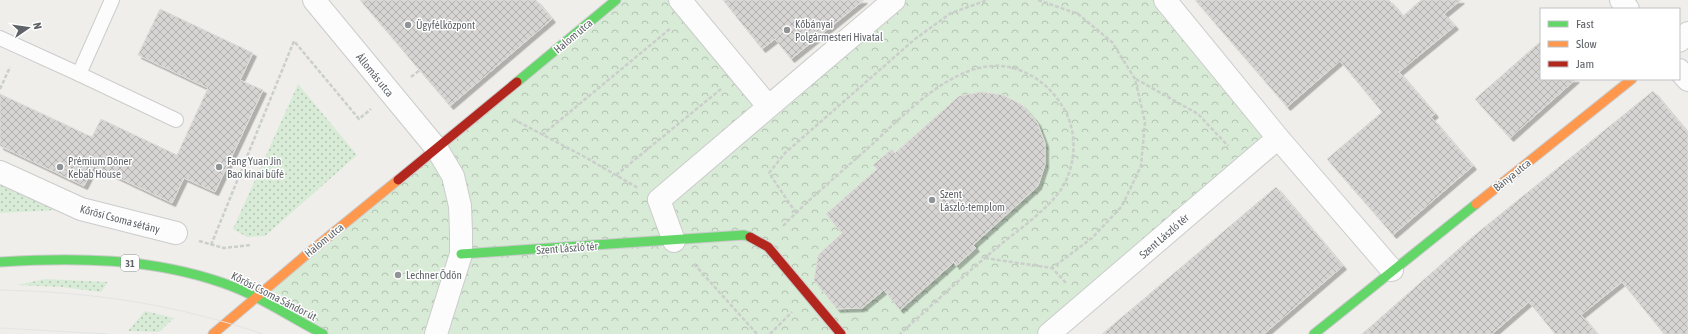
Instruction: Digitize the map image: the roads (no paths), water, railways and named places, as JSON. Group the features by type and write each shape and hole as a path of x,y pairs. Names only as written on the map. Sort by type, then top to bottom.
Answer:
{"street":[{"name":"Állomás utca","path":"314,0 437,149"},
{"name":"Halom utca","path":"213,334 255,297 437,149 616,0"},
{"path":"674,241 659,200 894,0"},
{"path":"1165,0 1278,138 1392,270 1314,334"},
{"path":"1621,0 1627,8"},
{"path":"685,6 768,106"},
{"path":"1680,40 1688,33"},
{"path":"1680,71 1688,80"},
{"name":"Bánya utca","path":"1392,270 1631,80"},
{"name":"Szent László tér","path":"1049,334 1278,138"},
{"path":"436,334 461,254 460,206 453,176 437,149"},
{"name":"Kőrösi Csoma sétány","path":"0,172 81,210 176,234"},
{"name":"Szent László tér","path":"461,254 744,236 757,240 768,247 810,295 840,334"},
{"name":"Kőrösi Csoma Sándor út","path":"0,262 47,258 96,259 160,267 223,283 255,297 323,334"}],"lane":[{"path":"79,74 112,0"},
{"path":"0,38 176,120"}],"tram line":[{"path":"0,290 34,291 101,297 165,307 263,334"},
{"path":"0,328 109,334"}],"place":[{"name":"Ügyfélközpont","path":"408,25"},
{"name":"Kőbányai Polgármesteri Hivatal","path":"787,30"},
{"name":"Prémium Döner Kebab House","path":"60,167"},
{"name":"Fang Yuan Jin Bao kínai büfé","path":"219,167"},
{"name":"Szent László-templom","path":"932,200"},
{"name":"Lechner Ödön","path":"398,275"}]}
